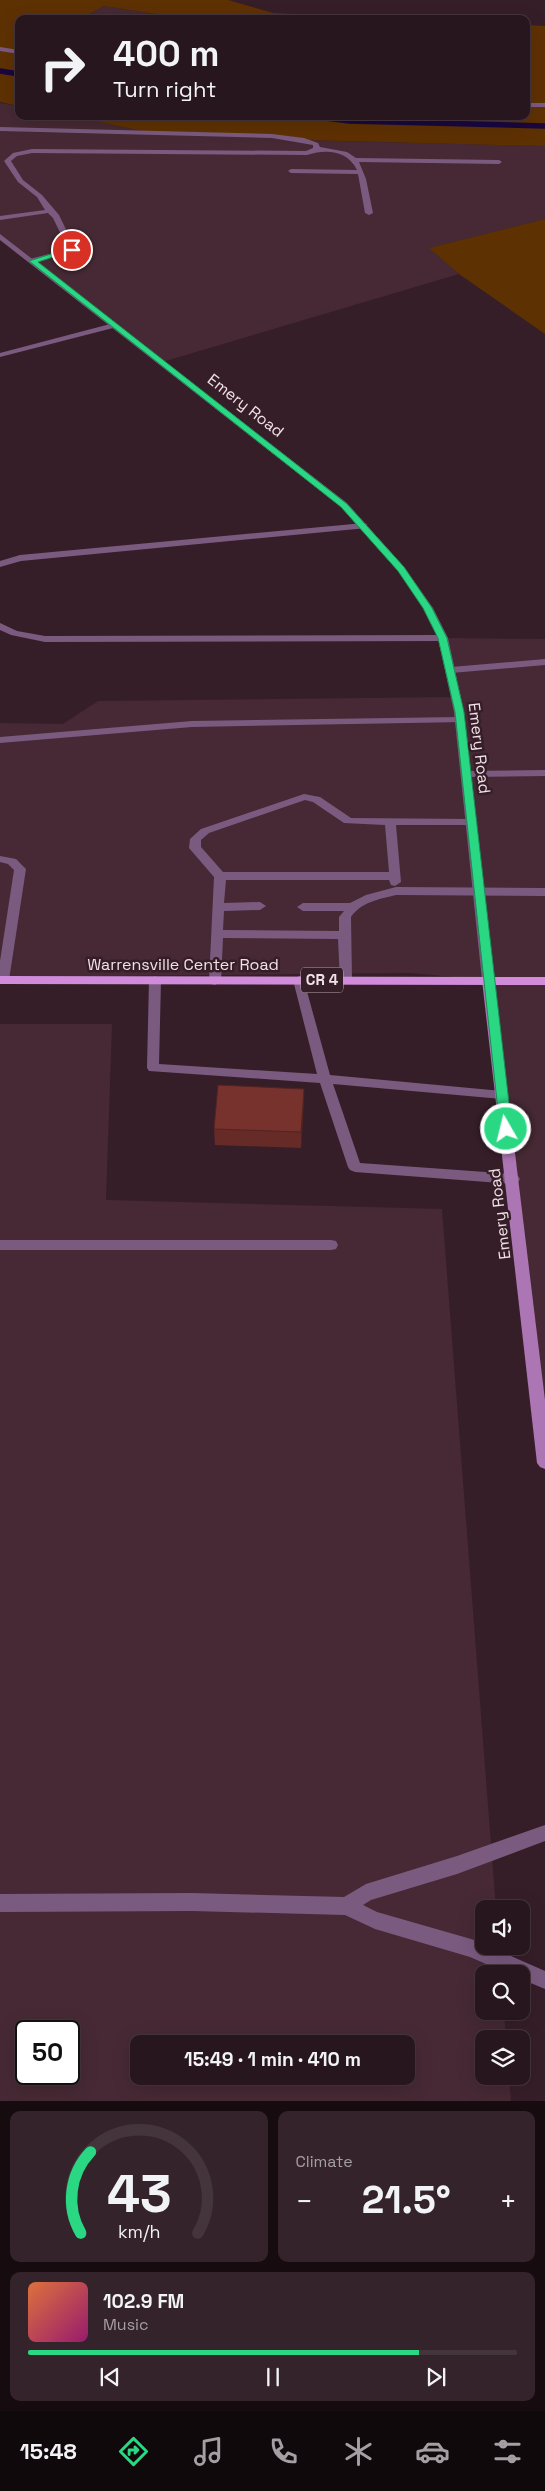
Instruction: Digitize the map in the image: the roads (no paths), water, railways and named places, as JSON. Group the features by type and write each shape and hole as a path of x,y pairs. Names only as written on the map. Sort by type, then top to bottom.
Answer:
{"main road":[{"name":"Warrensville Center Road","path":"1,980 545,980"},
{"name":"Emery Road","path":"488,980 513,1179 545,1464"}],"street":[{"path":"0,49 15,51"},
{"path":"530,105 545,105"},
{"path":"0,129 272,136 304,140 316,144 317,148"},
{"path":"33,261 72,250 56,218 40,196 20,180 7,161 15,154 32,151 307,153 317,148 346,153 355,160 360,172 369,213"},
{"path":"355,160 499,162"},
{"path":"291,171 360,172"},
{"path":"0,218 50,211"},
{"name":"Emery Road","path":"0,236 325,490 364,526 401,569 428,608 443,638 460,720 480,891 488,980"},
{"path":"0,355 114,325"},
{"path":"0,564 20,558 364,526"},
{"path":"1,627 14,634 45,639 443,638"},
{"path":"451,670 545,662"},
{"path":"0,740 192,724 460,720"},
{"path":"466,774 545,773"},
{"path":"215,981 220,876 195,848 196,839 205,831 304,797 316,799 348,822 472,822"},
{"path":"390,823 396,891"},
{"path":"0,859 12,861 20,869 1,980"},
{"path":"220,876 394,876"},
{"path":"303,907 352,907 370,898 396,891 545,892"},
{"path":"218,907 260,906"},
{"path":"346,980 345,917 352,907"},
{"path":"216,934 345,935"},
{"path":"155,980 153,1068 325,1079 502,1095"},
{"path":"299,980 325,1079 355,1168 513,1179"},
{"path":"0,1245 331,1245"},
{"path":"346,1906 366,1893 457,1865 545,1833"},
{"path":"0,1903 192,1902 346,1906 375,1920 472,1948 545,1980"}],"waterway":[{"path":"0,71 15,73"},
{"path":"342,120 545,126"}]}
